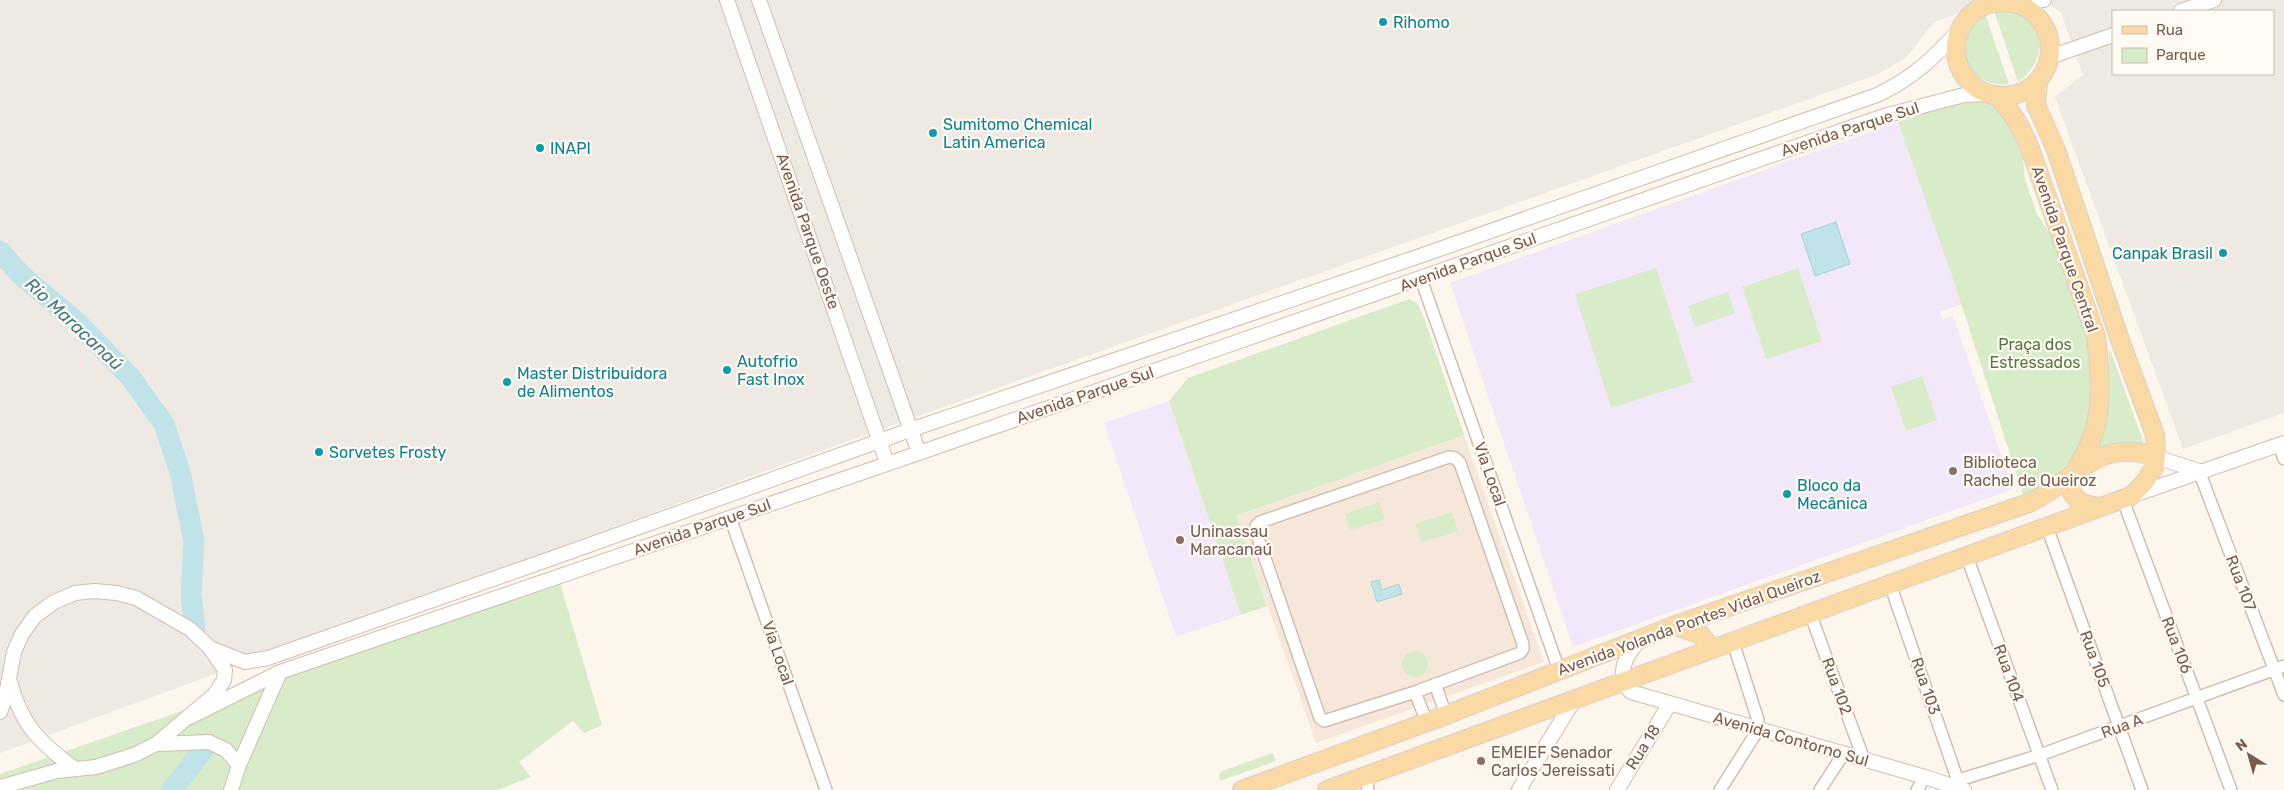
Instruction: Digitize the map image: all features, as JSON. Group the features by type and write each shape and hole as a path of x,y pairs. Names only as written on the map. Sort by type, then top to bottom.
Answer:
{"main road":[{"path":"1963,0 1963,24 1956,48 1959,68 1971,84 1992,95 2018,94 2038,81 2046,70 2050,57 2050,42 2046,28 2038,16 2027,7 2012,1 1987,4 1979,8 1963,24"},
{"name":"Avenida Parque Central","path":"2038,81 2036,105 2056,150 2120,340 2155,435 2156,457"},
{"name":"Avenida Parque Central","path":"1992,95 2010,110 2024,133 2096,336 2099,362 2098,414 2090,444 2075,471 2070,488 2075,498 2090,506 2102,507"},
{"path":"2075,471 2085,464 2113,453 2137,451 2156,457 2150,474 2127,498"},
{"name":"Avenida Yolanda Pontes Vidal Queiroz","path":"1242,790 1426,723 1647,635 1800,584 2026,504 2051,491 2075,471"},
{"name":"Avenida Yolanda Pontes Vidal Queiroz","path":"1327,790 1367,783 1624,681 2127,498"},
{"path":"1673,626 1692,630 1700,634 1712,649"}],"street":[{"name":"Avenida Parque Oeste","path":"727,0 888,463"},
{"name":"Avenida Parque Oeste","path":"759,0 919,453"},
{"path":"2012,1 2044,0"},
{"path":"2184,10 2214,0"},
{"name":"Avenida Parque Sul","path":"210,648 245,662 268,658 550,560 910,430 1404,262 1877,96 1901,84 1917,73 1936,56 1963,24"},
{"path":"2050,57 2112,35"},
{"name":"Avenida Parque Sul","path":"190,717 280,672 1421,279 1884,116 1964,95 1992,95"},
{"name":"Via Local","path":"1421,279 1559,670"},
{"path":"2127,498 2199,471 2281,444 2284,459"},
{"path":"1450,457 1456,458 1460,463 1523,644 1523,649 1520,653 1415,692 1328,721 1320,718 1256,532 1256,526 1260,522 1450,457"},
{"path":"2156,457 2177,466 2199,471"},
{"name":"Rua 107","path":"2199,471 2279,668 2284,696"},
{"name":"Rua 106","path":"2127,498 2231,790"},
{"name":"Via Local","path":"730,517 826,790"},
{"name":"Rua 105","path":"2047,528 2142,790"},
{"name":"Rua 104","path":"1967,557 2052,790"},
{"name":"Rua 103","path":"1890,584 1961,786"},
{"name":"Avenida Parque Sul","path":"0,712 6,695 14,652 22,634 34,616 54,602 75,593 94,591 117,593 136,598 190,629 210,648 224,670 224,680 215,694 156,744 134,755 96,767 57,771 0,787"},
{"name":"Rua 102","path":"1810,613 1864,760"},
{"path":"1624,681 1622,671 1625,661 1634,646 1647,635"},
{"path":"1720,790 1758,730 1756,712 1733,642"},
{"name":"Rua A","path":"1961,786 2279,668"},
{"path":"231,790 239,765 280,672"},
{"path":"9,676 17,707 29,727 46,747 75,769"},
{"name":"Avenida Contorno Sul","path":"1624,681 1630,692 1669,705 1961,786"},
{"path":"1434,684 1446,715"},
{"path":"1415,692 1426,723"},
{"path":"1518,790 1574,700"},
{"name":"Rua 18","path":"1617,790 1669,705"},
{"path":"156,744 209,742 226,750 239,765"},
{"path":"1820,790 1844,753"},
{"path":"1917,790 1925,777"}],"shaded area":[{"path":"0,0 1998,0 1934,22 1906,58 1876,75 826,449 0,753"},
{"path":"2045,0 2284,0 2284,413 2183,449 2055,97 2083,75 2061,13"},
{"path":"1898,122 1959,297 1965,303 1940,312 1943,320 1953,316 2013,489 1573,647 1450,283"},
{"name":"Uninassau Maracanaú","path":"1169,401 1241,615 1176,637 1104,423"},
{"path":"1464,435 1544,662 1316,743 1236,516"}],"green space":[{"path":"2005,10 2019,14 2030,21 2036,29 2040,40 2036,62 2018,82 1994,11"},
{"path":"1985,14 2009,84 1989,82 1972,71 1966,63 1963,43 1966,32 1974,22"},
{"name":"Praça dos Estressados","path":"1971,99 1993,102 2011,123 2023,159 2025,180 2037,214 2051,235 2089,336 2094,356 2090,423 2071,464 2052,480 2024,497 1959,297 1898,122"},
{"path":"1656,268 1693,382 1611,408 1575,294"},
{"path":"1798,268 1822,341 1766,359 1742,287"},
{"path":"1728,292 1735,313 1695,327 1688,306"},
{"path":"1409,299 1418,304 1424,318 1464,435 1236,516 1267,606 1241,615 1169,401 1188,378"},
{"path":"2109,347 2144,443 2114,445 2096,452 2102,438 2107,410"},
{"path":"1922,376 1937,420 1906,431 1891,387"},
{"path":"1379,502 1385,519 1350,530 1345,514"},
{"path":"1452,512 1458,531 1421,542 1415,524"},
{"path":"559,580 602,725 584,733 573,721 519,762 531,777 497,790 0,790 0,774"},
{"path":"1415,651 1424,655 1428,664 1424,673 1415,677 1406,673 1402,664 1406,655"},
{"path":"1273,753 1276,761 1220,781 1219,775 1222,771"}],"water":[{"path":"1836,222 1850,264 1815,276 1801,234"},
{"path":"1379,580 1382,590 1399,584 1402,594 1377,602 1371,582"}],"waterway":[{"name":"Rio Maracanaú","path":"0,251 22,276 77,322 131,378 164,424 180,472 194,542 191,595 195,629"},
{"name":"Rio Maracanaú","path":"172,790 207,745"}],"place":[{"name":"Rihomo","path":"1383,22"},
{"name":"Sumitomo Chemical Latin America","path":"933,133"},
{"name":"INAPI","path":"540,148"},
{"name":"Canpak Brasil","path":"2223,253"},
{"name":"Autofrio Fast Inox","path":"727,370"},
{"name":"Master Distribuidora de Alimentos","path":"507,382"},
{"name":"Sorvetes Frosty","path":"319,452"},
{"name":"Biblioteca Rachel de Queiroz","path":"1953,471"},
{"name":"Bloco da Mecânica","path":"1787,494"},
{"name":"Uninassau Maracanaú","path":"1180,540"},
{"name":"EMEIEF Senador Carlos Jereissati","path":"1481,761"}]}
